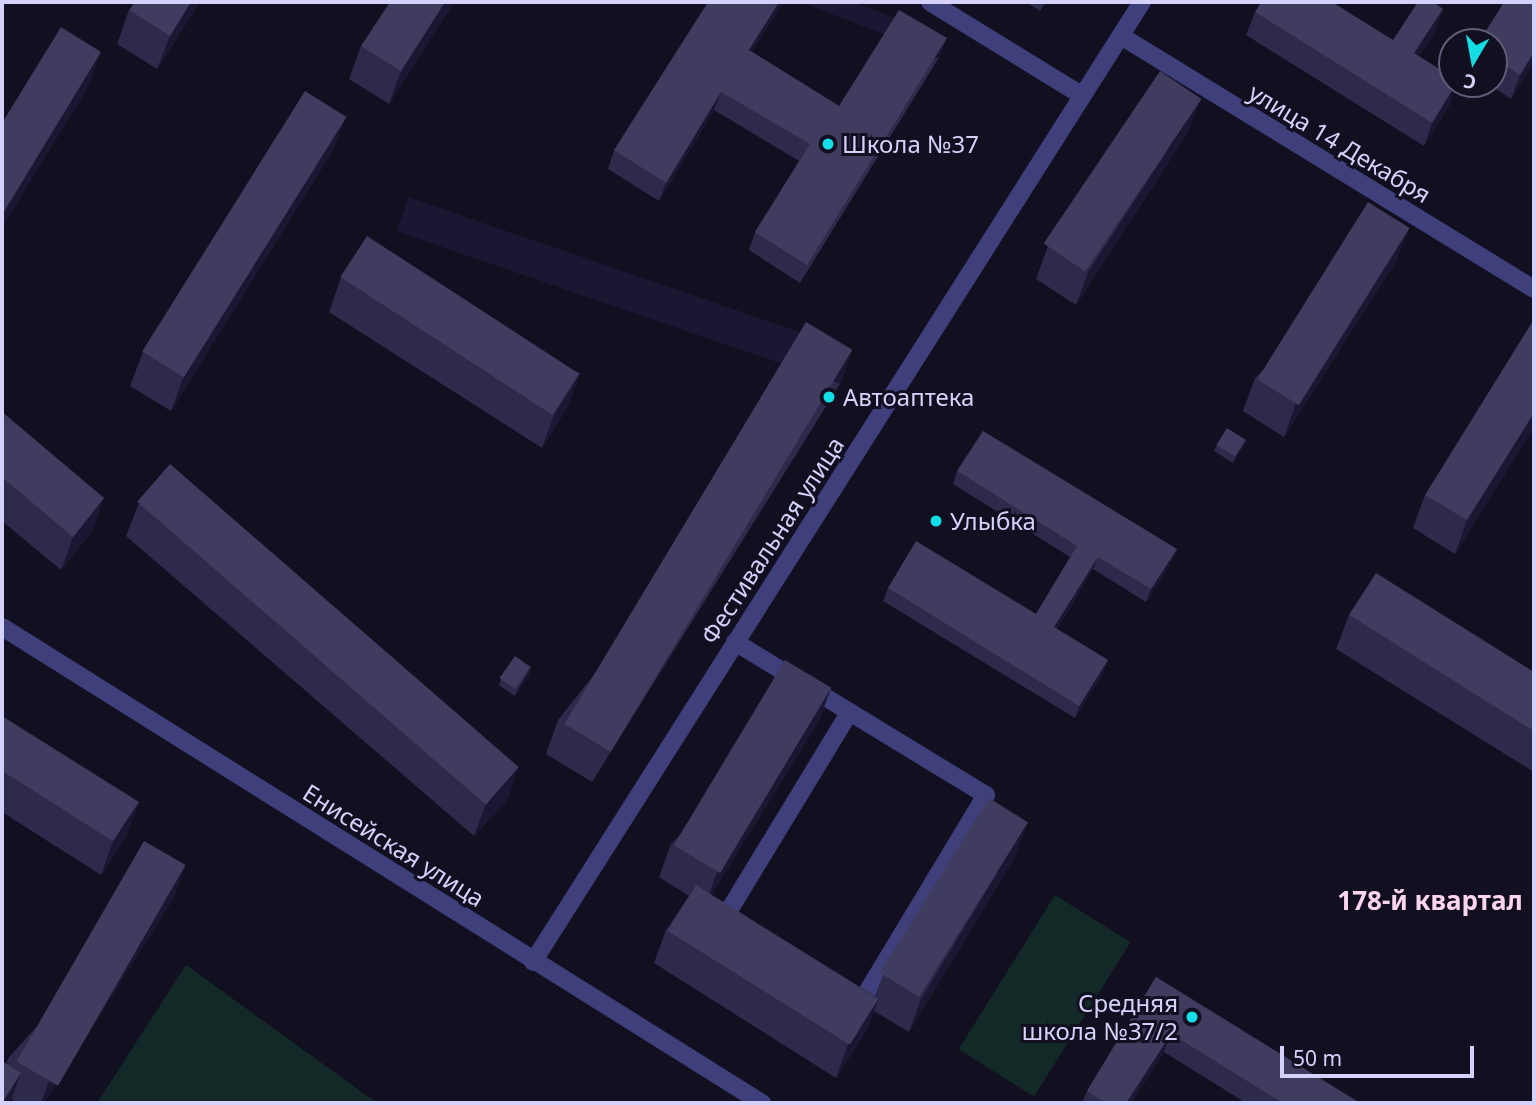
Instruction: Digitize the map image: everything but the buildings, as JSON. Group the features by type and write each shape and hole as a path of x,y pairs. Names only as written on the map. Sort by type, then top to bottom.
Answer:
{"street":[{"path":"930,2 1081,95"},
{"name":"Фестивальная улица","path":"533,962 1142,2"},
{"name":"улица 14 Декабря","path":"1121,36 1534,289"},
{"name":"Енисейская улица","path":"2,627 762,1103"},
{"path":"735,642 986,795 859,1007 836,993"},
{"path":"745,936 722,922 849,713"}],"green space":[{"path":"1055,895 1130,942 1034,1097 959,1049"},
{"path":"186,965 377,1103 97,1103"}],"place":[{"name":"Школа №37","path":"828,144"},
{"name":"Автоаптека","path":"829,397"},
{"name":"Улыбка","path":"936,521"},
{"name":"Средняя школа №37/2","path":"1192,1017"}],"district":[{"name":"178-й квартал","path":"1430,901"}]}
